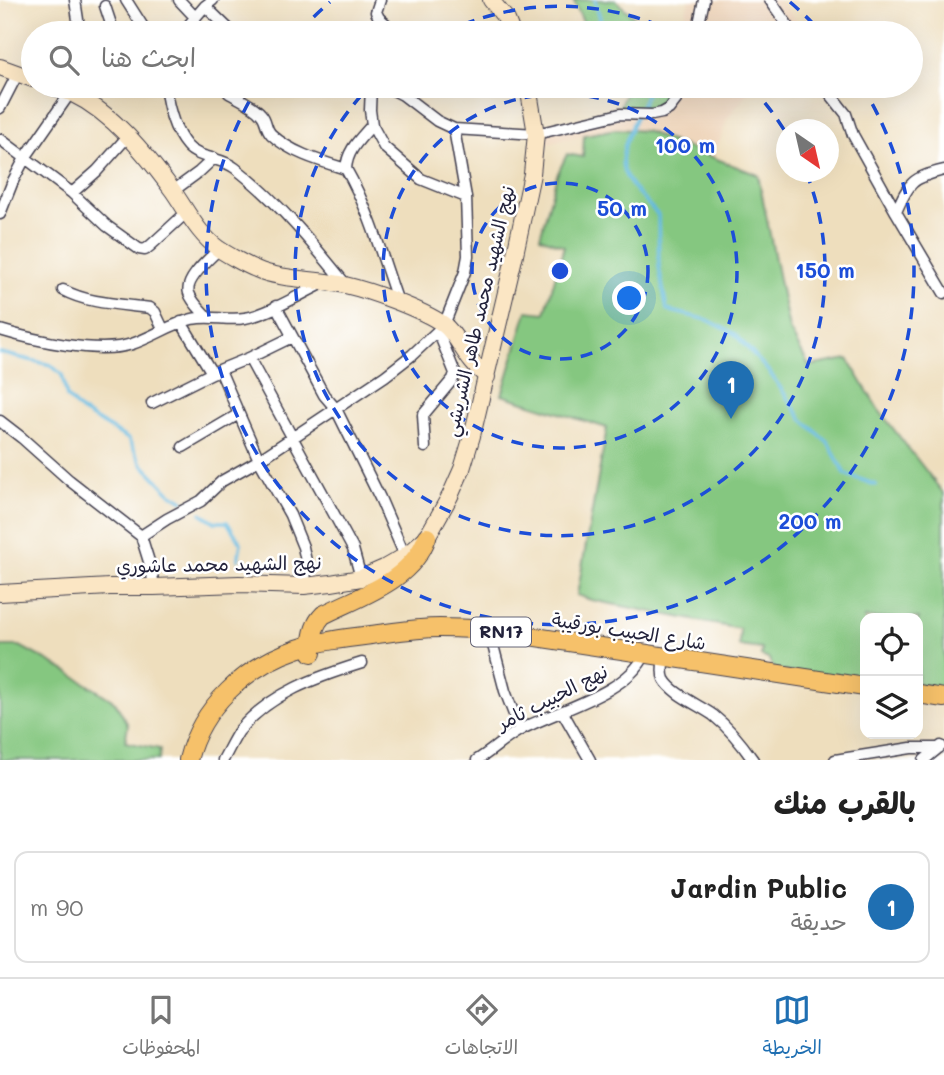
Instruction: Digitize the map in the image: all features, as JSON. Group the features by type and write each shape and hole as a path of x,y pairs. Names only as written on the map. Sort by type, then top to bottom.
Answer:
{"main road":[{"path":"312,651 317,621 323,615 373,591 399,574 417,559 427,537"},
{"name":"شارع الحبيب بورقيبة","path":"200,760 221,715 254,681 312,651 378,634 439,628 860,692"},
{"name":"شارع الحبيب بورقيبة","path":"188,760 203,722 233,687 261,666 295,649 312,651"},
{"name":"شارع الحبيب بورقيبة","path":"664,662 860,686"},
{"path":"923,695 944,698"},
{"path":"923,701 944,704"}],"street":[{"path":"75,0 78,21"},
{"path":"126,0 139,21"},
{"path":"179,0 195,17"},
{"path":"380,0 376,12 382,21"},
{"path":"491,0 507,21"},
{"path":"700,21 704,0"},
{"path":"770,0 785,21"},
{"path":"192,21 209,3 223,21"},
{"path":"104,6 110,21"},
{"path":"0,67 21,74"},
{"path":"0,108 18,73"},
{"path":"0,214 25,158 67,98"},
{"path":"84,98 128,136 205,236 219,249 257,270 347,286 398,302 454,335 472,362 487,377"},
{"path":"167,98 182,141 189,149 231,164 253,181 315,247 347,286"},
{"path":"237,98 261,113 268,132 278,139 317,160 346,169"},
{"path":"370,98 372,125 384,147 410,171 432,185 466,198"},
{"path":"407,98 437,121 454,129 536,134 620,114 662,113 669,109 677,98"},
{"name":"نهج الشهيد محمد طاهر الشريشي","path":"427,537 462,469 487,377 532,174 536,134 530,98"},
{"path":"833,98 846,114 853,135 944,293"},
{"path":"372,125 351,149 346,160 346,169 372,225 398,302"},
{"path":"141,536 195,505 222,481 259,460 385,376 441,328 465,272 468,256 466,198 454,129"},
{"path":"72,193 97,171 128,136"},
{"path":"0,139 72,193 100,220 139,249 145,250 187,212"},
{"path":"173,191 214,158"},
{"path":"896,212 906,189 914,180 944,170"},
{"path":"206,316 188,292 188,285 191,278 219,249"},
{"path":"0,330 24,337 99,347 131,344 181,322 206,316 243,318 276,306 326,282"},
{"path":"63,290 79,297 150,308 155,312 163,329"},
{"path":"276,306 324,395 336,409 405,556"},
{"path":"181,322 216,371 259,460 290,515 303,547 307,566 304,586"},
{"path":"425,447 423,415 453,379 454,373 441,328"},
{"path":"152,403 292,337"},
{"path":"249,358 353,549 361,578"},
{"path":"454,373 472,362"},
{"path":"183,447 239,414"},
{"path":"0,421 69,480 141,536 154,587"},
{"name":"نهج الشهيد محمد عاشوري","path":"0,593 110,587 239,584 304,586 331,583 361,578 405,556 427,537"},
{"path":"490,636 505,691 520,730"},
{"name":"نهج الحبيب ثامر","path":"479,760 520,730 620,684 643,659"},
{"path":"664,662 663,677 670,686 715,717 753,760"},
{"path":"223,760 238,733 268,703 312,680 362,663"},
{"path":"562,711 590,760"},
{"path":"835,760 941,746"},
{"path":"927,759 941,746"}],"shaded area":[{"path":"689,0 778,0 798,21 684,21"},
{"path":"744,98 727,119 714,158 644,131 616,129 547,143 543,127 665,100"}],"green space":[{"path":"573,0 615,0 636,21 583,21"},
{"path":"623,98 665,100 658,108 619,109"},
{"path":"616,129 645,131 758,175 789,329 809,366 848,359 878,409 944,494 944,696 923,693 923,613 860,613 860,683 774,670 769,659 761,656 762,649 739,646 740,629 577,595 607,428 502,395 527,311 545,313 564,246 540,237 557,175 567,154 583,157 584,135"},
{"path":"0,646 20,646 115,702 128,725 125,742 160,749 159,760 0,760"}],"waterway":[{"path":"595,0 601,21"},
{"path":"645,98 625,144 622,164 631,184 658,215 659,267 667,310 708,320 735,334 770,373 802,419 828,442 845,474 876,485"},
{"path":"0,353 51,365 62,375 67,397 81,411 128,439 142,464 170,493 183,501"},
{"path":"201,513 215,522 227,522 241,543 238,560"}],"place":[{"name":"Jardin Public","path":"731,419"}]}
